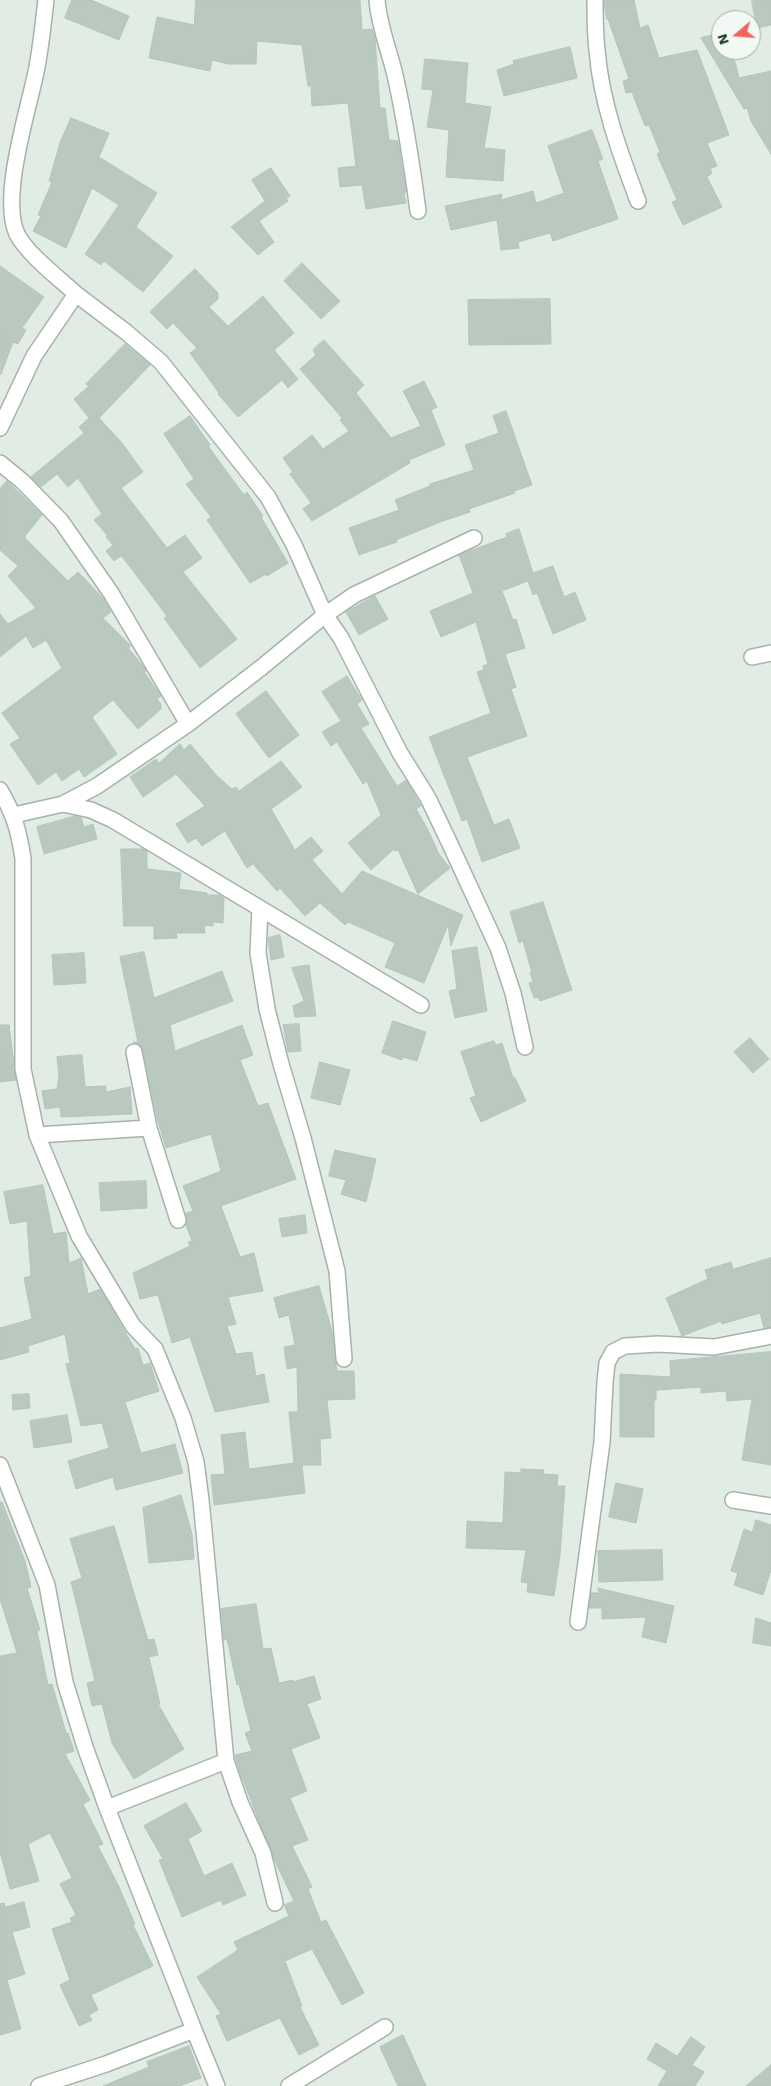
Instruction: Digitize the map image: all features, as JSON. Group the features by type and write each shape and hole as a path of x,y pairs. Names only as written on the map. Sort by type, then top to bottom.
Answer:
{"street":[{"path":"46,0 36,71 14,166 12,213 17,234 35,256 76,294 126,332 161,362 268,498 294,545 325,615 341,638 400,754 428,798 498,948 514,993 524,1047"},
{"path":"377,0 384,37 408,134 418,211"},
{"path":"595,0 597,51 608,106 619,148 638,201"},
{"path":"0,428 34,356 76,294"},
{"path":"0,463 22,481 61,521 111,593 188,724"},
{"path":"14,815 63,804 97,786 188,724 325,615 354,595 474,538"},
{"path":"752,657 771,653"},
{"path":"0,790 14,815 19,831 23,859 23,1069 37,1135 79,1236 134,1326 156,1349 183,1418 196,1462 201,1500 226,1761 240,1802 263,1853 275,1903"},
{"path":"63,804 92,810 113,820 422,1005"},
{"path":"260,908 258,953 268,1009 281,1064 304,1138 337,1271 344,1360"},
{"path":"134,1052 149,1128 178,1220"},
{"path":"37,1135 149,1128"},
{"path":"578,1622 602,1442 605,1382 608,1364 613,1352 625,1346 658,1344 714,1347 771,1336"},
{"path":"0,1465 47,1585 65,1682 107,1808 217,2086"},
{"path":"733,1500 771,1506"},
{"path":"107,1808 226,1761"},
{"path":"289,2086 385,2027"},
{"path":"39,2086 106,2064 194,2030"}],"building":[{"path":"72,0 91,0 129,16 119,40 65,18"},
{"path":"196,0 360,0 362,30 372,29 375,38 380,108 385,108 389,140 398,141 406,203 366,209 362,185 340,187 338,168 356,166 348,103 312,106 311,86 308,86 302,45 257,41 256,64 228,64 212,60 210,71 149,58 157,17 194,25"},
{"path":"604,0 634,0 640,28 648,25 659,58 697,50 729,135 707,143 717,166 710,169 712,173 707,177 722,207 683,225 672,202 677,200 657,154 660,152 649,125 645,126 632,92 626,93 623,81 629,79 607,19"},
{"path":"752,0 771,0 771,25 761,27 761,10 754,10"},
{"path":"711,36 711,55 701,38"},
{"path":"570,47 577,78 504,96 497,70 514,64 513,61"},
{"path":"425,59 468,63 465,103 491,107 484,148 505,150 503,181 446,177 449,130 427,127 433,90 422,89"},
{"path":"714,60 734,60 739,78 771,71 771,154 751,121 747,108 744,109"},
{"path":"71,118 109,133 99,157 157,193 136,227 173,256 143,292 104,261 101,265 85,254 119,205 92,188 66,248 33,231 41,216 38,215 52,182 49,181 60,143"},
{"path":"592,130 603,159 598,161 618,219 553,241 550,233 518,242 519,248 501,250 497,220 451,230 445,206 502,194 501,200 533,191 536,203 564,193 548,146"},
{"path":"271,168 290,196 286,198 288,201 259,221 274,242 258,255 231,227 265,201 252,180"},
{"path":"302,263 340,301 321,319 284,281"},
{"path":"0,266 44,297 22,328 26,330 18,344 13,342 1,374"},
{"path":"195,269 218,293 218,299 209,307 228,326 263,296 294,333 274,350 298,379 288,388 282,380 238,417 218,394 190,353 197,348 173,323 167,329 150,312"},
{"path":"550,299 551,344 469,345 468,300"},
{"path":"324,340 364,385 356,393 391,438 421,426 403,391 424,381 437,407 431,410 445,445 409,460 410,463 312,521 303,509 311,503 290,474 293,472 283,458 312,435 323,449 349,431 340,420 342,418 300,369 316,355 313,350"},
{"path":"125,344 150,365 99,418 122,443 143,472 121,488 167,548 185,535 202,558 183,572 237,639 200,668 164,618 167,616 127,563 121,556 114,561 106,551 113,545 94,520 102,514 78,478 68,487 57,474 41,487 31,477 84,433 79,427 89,418 74,399 89,386 86,384"},
{"path":"506,411 532,485 469,509 470,512 396,540 397,542 359,555 349,528 399,510 395,500 430,486 430,484 474,470 465,445 499,433 493,416"},
{"path":"190,416 210,445 208,446 244,495 247,492 263,516 261,517 288,563 267,576 266,574 250,583 207,520 211,517 186,484 194,479 164,434"},
{"path":"7,481 42,515 25,538 68,581 78,572 103,598 111,612 103,618 131,646 128,648 143,666 146,671 144,672 161,696 157,699 161,704 161,709 138,729 113,700 92,717 117,754 84,777 79,769 62,781 56,772 38,785 10,744 20,738 2,713 62,668 46,640 33,648 26,636 0,657 0,614 8,624 36,608 8,576 18,566 0,550 0,489"},
{"path":"519,529 533,573 553,566 564,597 575,592 586,620 553,634 537,593 533,595 528,581 502,591 513,620 516,619 525,648 505,654 516,687 511,689 527,736 467,757 494,825 509,819 520,848 482,862 467,819 462,821 429,737 491,713 477,672 484,670 483,666 488,664 476,622 441,637 430,611 473,593 459,555 507,537 506,534"},
{"path":"375,596 388,619 359,635 346,612"},
{"path":"347,676 362,700 357,704 369,724 361,728 397,786 406,780 421,806 416,809 439,854 450,868 418,894 398,850 395,851 394,849 371,870 348,843 381,815 367,781 363,784 337,742 331,746 322,732 341,721 322,692"},
{"path":"266,691 299,735 269,758 236,714"},
{"path":"180,744 184,750 190,744 217,776 232,789 236,787 239,791 281,761 302,787 271,809 295,850 311,837 323,851 312,860 342,894 362,871 463,915 451,946 448,925 424,983 385,967 395,943 348,922 345,925 320,903 305,916 280,888 277,891 253,864 247,868 225,831 202,846 196,838 188,843 176,824 205,806 176,774 143,797 130,777 156,759 159,763"},
{"path":"75,816 81,817 84,827 93,824 97,839 44,854 37,827"},
{"path":"121,849 143,849 147,851 147,869 181,873 179,889 207,893 207,895 220,895 224,898 223,923 213,922 213,926 204,925 205,933 176,933 177,938 154,939 154,926 124,926"},
{"path":"543,902 572,990 540,1001 538,997 534,998 529,983 533,982 530,973 532,973 523,941 519,943 510,912"},
{"path":"280,935 284,957 271,960 268,938"},
{"path":"477,947 487,1011 455,1018 449,991 457,989 452,951"},
{"path":"144,952 154,998 222,971 233,1001 170,1025 175,1051 242,1025 253,1055 240,1060 258,1106 268,1103 296,1179 221,1206 240,1257 254,1253 263,1291 228,1297 236,1324 227,1326 236,1354 252,1352 256,1376 264,1374 269,1402 215,1412 190,1337 172,1343 158,1295 140,1299 133,1273 190,1246 188,1242 192,1241 186,1225 186,1213 193,1211 183,1186 221,1171 211,1134 166,1148 157,1118 143,1050 141,1046 133,1042 138,1042 120,957"},
{"path":"84,953 86,983 54,985 52,955"},
{"path":"309,965 316,1016 295,1017 293,1006 304,1001 292,968"},
{"path":"393,1021 426,1032 417,1061 403,1057 402,1060 382,1053"},
{"path":"299,1024 301,1051 288,1052 283,1025"},
{"path":"0,1025 9,1025 16,1080 0,1082"},
{"path":"750,1038 769,1059 753,1073 734,1052"},
{"path":"494,1041 496,1045 502,1043 513,1078 515,1078 526,1101 481,1122 470,1098 476,1096 461,1052"},
{"path":"82,1055 85,1087 106,1086 106,1092 130,1087 132,1114 61,1117 60,1107 45,1109 42,1091 57,1089 59,1076 57,1057"},
{"path":"320,1062 350,1070 340,1105 311,1098"},
{"path":"335,1150 376,1159 366,1202 341,1194 346,1180 329,1176"},
{"path":"146,1181 147,1208 101,1211 99,1183"},
{"path":"43,1185 53,1234 66,1232 69,1263 81,1258 88,1294 100,1289 135,1349 138,1348 143,1365 150,1363 159,1391 125,1402 141,1453 175,1444 183,1473 116,1490 113,1477 76,1489 68,1461 109,1448 102,1423 81,1426 66,1364 70,1363 65,1334 28,1346 29,1352 0,1360 0,1328 32,1319 24,1278 31,1276 27,1221 10,1224 4,1192"},
{"path":"305,1215 307,1233 282,1237 279,1219"},
{"path":"771,1258 771,1327 764,1328 760,1313 722,1324 721,1321 682,1336 666,1298 708,1279 705,1270 731,1262 733,1269"},
{"path":"319,1286 332,1331 337,1371 354,1371 355,1399 327,1400 331,1438 320,1439 321,1465 302,1465 305,1493 214,1505 211,1475 225,1474 221,1435 245,1432 249,1469 294,1463 289,1412 298,1412 297,1367 287,1369 284,1347 295,1345 289,1315 279,1318 274,1298"},
{"path":"771,1352 771,1465 742,1460 752,1399 727,1401 726,1391 701,1393 701,1387 656,1390 656,1400 654,1400 654,1437 620,1437 620,1374 671,1377 670,1361"},
{"path":"29,1394 30,1408 13,1410 12,1395"},
{"path":"67,1415 72,1442 34,1448 30,1421"},
{"path":"521,1469 544,1470 543,1474 558,1475 557,1486 565,1486 560,1555 554,1596 527,1592 528,1583 521,1582 526,1550 466,1548 467,1521 503,1523 505,1472 521,1473"},
{"path":"616,1483 643,1489 636,1523 609,1517"},
{"path":"181,1495 192,1534 194,1559 149,1563 143,1508"},
{"path":"0,1502 2,1502 25,1561 31,1587 27,1588 40,1630 37,1631 48,1685 52,1684 66,1733 68,1733 74,1751 65,1754 90,1800 83,1804 103,1844 98,1846 119,1887 135,1924 133,1925 153,1966 91,1995 98,2010 89,2015 92,2020 79,2026 60,1985 70,1980 52,1929 72,1922 70,1918 76,1915 60,1884 72,1878 50,1833 28,1844 39,1881 10,1889 0,1852 0,1656 17,1653 0,1599"},
{"path":"756,1520 771,1525 771,1570 763,1595 734,1585 738,1573 731,1571 744,1529 752,1532"},
{"path":"114,1526 148,1640 154,1639 158,1655 149,1657 160,1704 158,1704 184,1749 134,1779 112,1743 102,1704 92,1706 87,1683 95,1681 71,1582 82,1578 70,1539"},
{"path":"662,1550 663,1580 599,1582 598,1551"},
{"path":"598,1588 674,1606 666,1643 642,1637 646,1617 602,1619 602,1608 589,1608 591,1593 599,1593"},
{"path":"256,1604 263,1649 271,1648 279,1683 293,1680 293,1682 314,1676 321,1699 307,1704 320,1738 291,1749 307,1791 290,1798 308,1840 292,1846 312,1887 308,1889 321,1922 326,1920 364,1993 342,2005 312,1949 285,1961 302,2006 300,2007 319,2045 299,2055 280,2018 227,2041 216,2016 221,2014 197,1977 238,1950 234,1942 289,1916 284,1905 294,1901 274,1859 239,1770 235,1755 252,1751 245,1733 251,1731 239,1684 237,1685 227,1639 224,1640 221,1609"},
{"path":"756,1618 771,1623 771,1646 753,1643"},
{"path":"186,1803 202,1831 188,1839 204,1876 232,1863 246,1895 223,1905 221,1900 182,1917 159,1860 163,1859 144,1826"},
{"path":"24,1902 30,1927 12,1932 25,1974 7,1980 21,2029 0,2035 0,1904 4,1903 5,1907"},
{"path":"403,2035 426,2086 398,2086 380,2047"},
{"path":"691,2037 705,2047 692,2065 704,2072 695,2086 658,2086 667,2071 647,2059 656,2043 677,2056"},
{"path":"189,2046 201,2078 179,2086 103,2086 149,2067 147,2062"},
{"path":"771,2065 771,2086 746,2086"}]}
